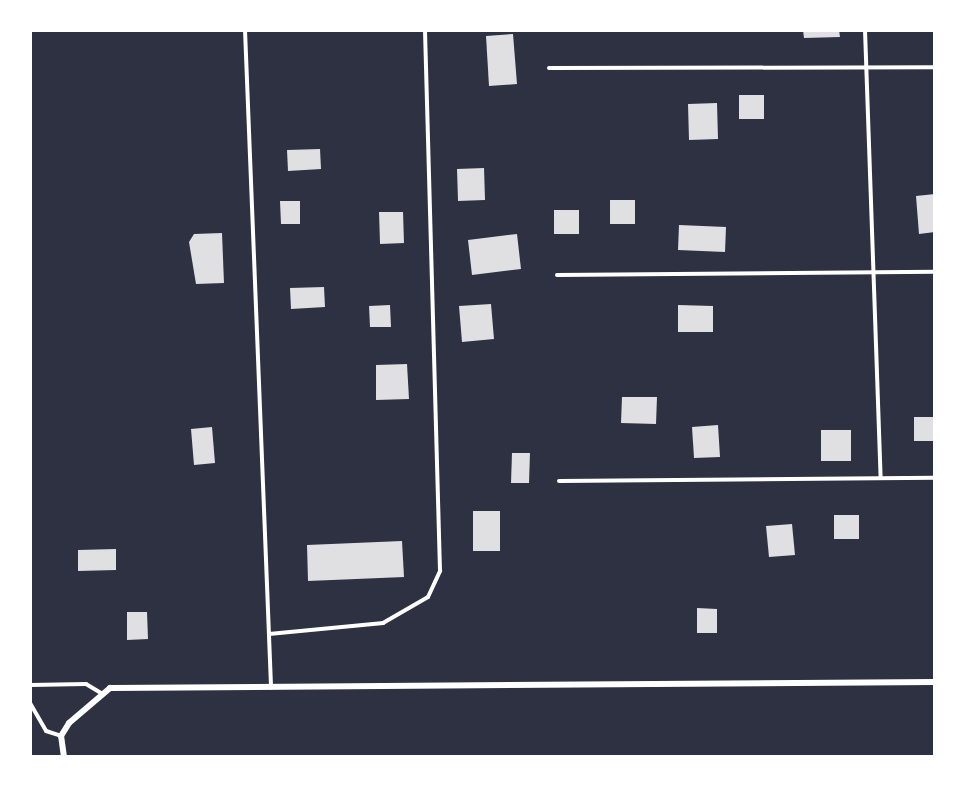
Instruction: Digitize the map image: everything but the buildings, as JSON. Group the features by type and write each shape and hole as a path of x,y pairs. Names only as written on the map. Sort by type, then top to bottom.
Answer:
{"street":[{"path":"64,757 61,736 100,693 271,687 935,682"}],"lane":[{"path":"246,30 271,687"},
{"path":"268,634 383,623 428,597 440,571 425,30"},
{"path":"866,30 881,478"},
{"path":"549,68 935,66"},
{"path":"557,275 935,272"},
{"path":"560,481 935,478"},
{"path":"30,685 86,684 100,693"},
{"path":"30,703 46,731 61,736"}]}
